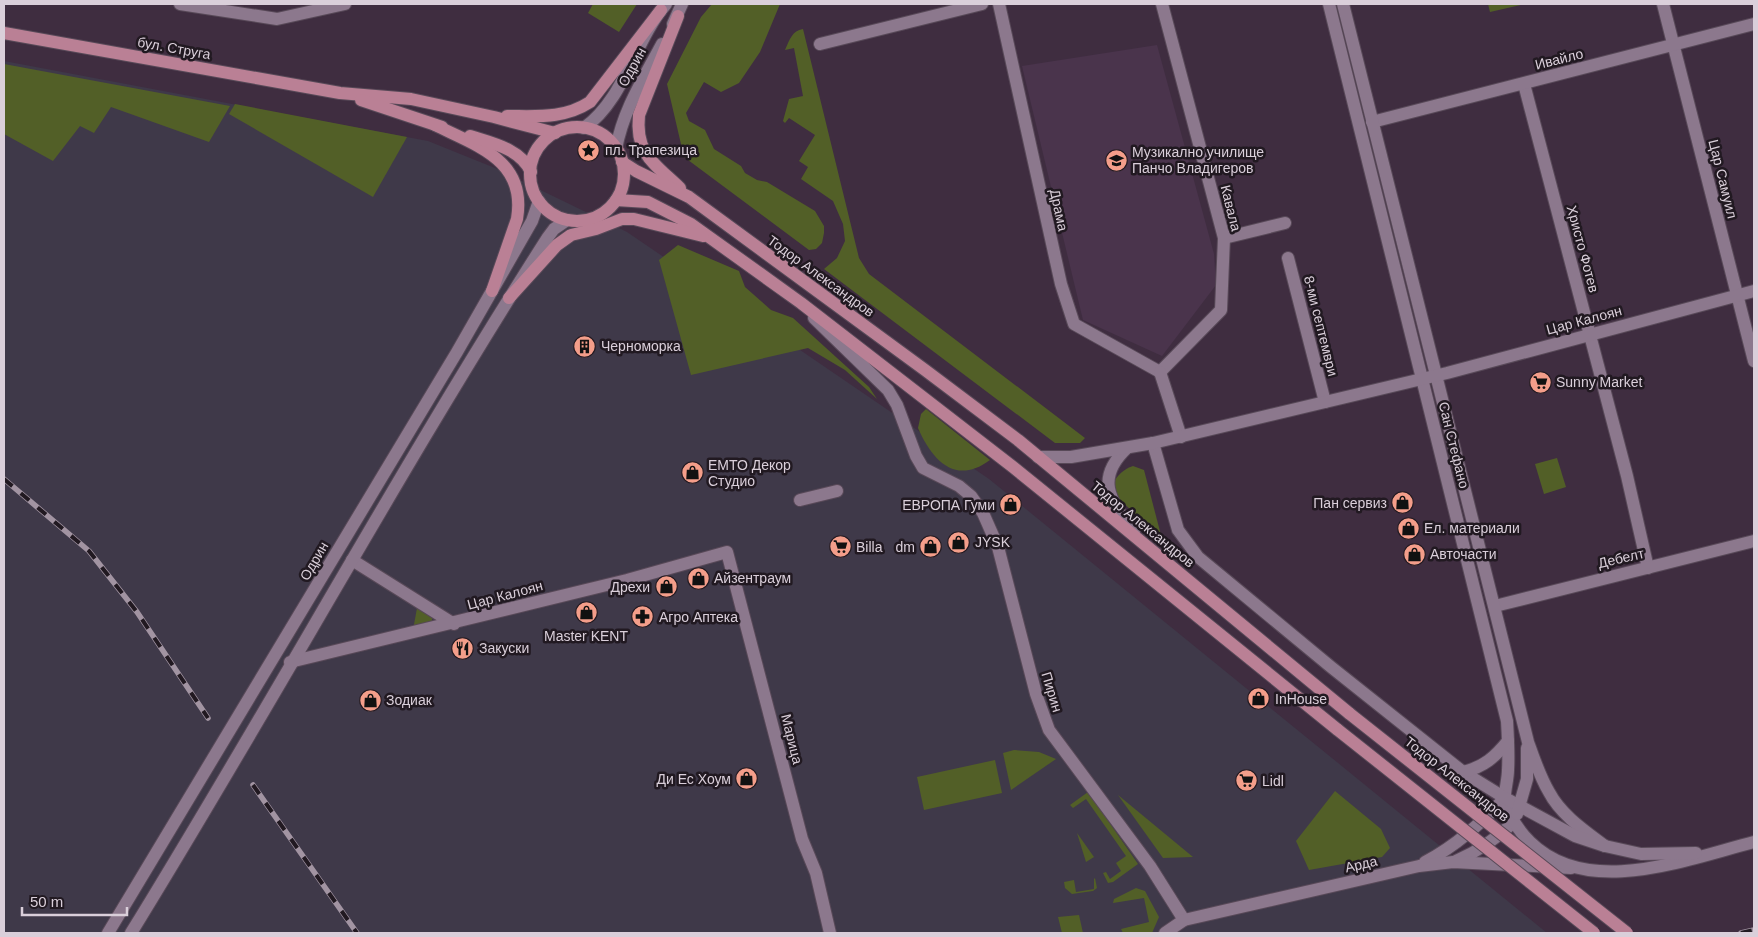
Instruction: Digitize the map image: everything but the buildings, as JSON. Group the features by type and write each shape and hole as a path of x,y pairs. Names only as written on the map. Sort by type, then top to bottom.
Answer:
{"main road":[{"path":"494,116 560,116 581,108 598,95 635,41 663,7"},
{"path":"680,10 639,115 638,138 646,157 689,197"},
{"name":"бул. Струга","path":"4,33 340,93 411,99 494,116 555,133"},
{"name":"бул. Струга","path":"340,93 500,145 527,163 531,172"},
{"path":"435,125 491,153 502,162 515,184 519,208 517,219 492,291"},
{"path":"574,128 584,128 602,135 616,148 622,162 624,181 616,200 603,213 595,218 576,221 567,220 546,209 539,201 534,190 531,172 538,149 555,133 574,128"},
{"name":"Тодор Александров","path":"622,162 689,197 925,370 1038,457 1350,714 1627,933"},
{"path":"616,200 636,200 655,205 690,224 801,303 1013,467 1338,730 1594,933"},
{"path":"509,298 557,245 571,235 596,229 622,219 634,219 710,238"}],"street":[{"path":"180,4 277,19 345,4"},
{"path":"820,44 982,4"},
{"name":"Драма","path":"999,4 1060,284 1074,324 1160,372"},
{"name":"Кавала","path":"1160,372 1221,310 1224,238 1162,4"},
{"name":"Сан Стефано","path":"1329,4 1502,699 1508,741 1505,798 1514,822 1525,837 1538,850 1571,868"},
{"name":"Сан Стефано","path":"1343,4 1528,742 1543,780 1556,802 1567,815 1605,846"},
{"name":"Цар Самуил","path":"1663,4 1754,361"},
{"name":"Одрин","path":"584,128 595,120 607,105 663,7"},
{"name":"Одрин","path":"616,148 620,128 632,99 680,10"},
{"name":"Ивайло","path":"1372,122 1754,24"},
{"name":"Христо Фотев","path":"1524,84 1590,334 1648,568"},
{"name":"Одрин","path":"108,933 448,367 532,221 539,201"},
{"path":"131,933 208,807 290,662 509,298 548,237 554,229 567,220"},
{"path":"1224,238 1284,224"},
{"name":"8-ми септември","path":"1288,258 1325,402"},
{"name":"Цар Калоян","path":"1038,457 1070,457 1153,443 1435,376 1754,291"},
{"name":"Пирин","path":"801,303 834,339 888,390 897,405 916,456 923,468 959,486 971,496 983,513 998,547 1036,694 1049,730 1150,866 1184,920"},
{"path":"448,367 450,397"},
{"path":"1160,372 1181,436"},
{"path":"1153,443 1178,530 1198,557 1331,667 1463,772 1505,798 1574,836 1605,846 1642,854 1694,853 1754,842"},
{"path":"1127,448 1114,462 1108,478 1108,487 1114,504 1140,541"},
{"path":"800,500 837,491"},
{"name":"Дебелт","path":"1495,606 1754,541"},
{"name":"Цар Калоян","path":"290,662 454,624 642,576 727,552"},
{"name":"Марица","path":"727,552 802,839 816,873 830,933"},
{"path":"332,559 352,560 454,624"},
{"path":"1463,772 1475,769 1496,757 1508,741"},
{"path":"1454,862 1479,851 1496,840 1514,822 1527,779 1528,742"},
{"path":"1419,866 1441,854 1471,832 1505,798"},
{"name":"Арда","path":"1164,933 1184,920 1419,866 1454,862 1629,871 1669,866 1729,848"}],"shaded area":[{"name":"Музикално училище Панчо Владигеров","path":"1157,45 1214,254 1216,285 1162,356 1083,320 1022,66"},
{"path":"4,61 428,141 495,168 627,232 989,479 1547,933 4,933"}],"green space":[{"path":"593,4 637,4 619,32 588,13"},
{"path":"712,4 780,4 760,52 739,83 721,92 704,82 686,113 689,121 705,130 714,149 741,166 745,173 757,180 767,182 815,211 824,226 822,243 816,249 809,250 684,157 667,84 701,17"},
{"path":"1488,4 1525,4 1490,12"},
{"path":"803,29 859,258 869,274 1085,438 1080,443 1055,443 824,269 837,258 845,241 843,224 833,201 801,179 808,167 799,161 815,135 789,118 785,123 783,121 789,99 803,96 794,48 785,50 794,34"},
{"path":"4,64 230,106 209,142 111,107 94,133 80,126 53,161 4,134"},
{"path":"235,104 407,137 373,197 229,114"},
{"path":"678,245 739,271 745,287 771,310 793,318 869,387 877,399 845,370 808,348 691,375 659,260"},
{"path":"926,409 990,460 966,470 956,470 946,466 930,450 918,428 921,414"},
{"path":"1557,458 1566,487 1544,494 1535,464"},
{"path":"1133,466 1144,470 1162,539 1118,498 1113,484 1121,473"},
{"path":"417,608 432,617 432,621 413,630"},
{"path":"1014,750 1039,752 1056,759 1011,790 1003,753"},
{"path":"995,760 1002,793 924,810 917,777"},
{"path":"1335,791 1381,829 1390,848 1382,857 1309,870 1296,841"},
{"path":"1088,792 1138,864 1113,882 1108,883 1103,873 1106,872 1110,879 1121,871 1116,863 1126,856 1086,799 1073,808 1070,805"},
{"path":"1118,795 1193,857 1163,858"},
{"path":"1077,833 1094,857 1086,862"},
{"path":"1095,878 1097,888 1093,891 1072,894 1065,888 1064,882 1074,880 1076,892 1094,889"},
{"path":"1136,888 1145,891 1159,917 1152,933 1123,933 1121,929 1149,922 1144,898 1113,903 1114,899"},
{"path":"1079,915 1083,933 1062,933 1058,917"}],"railway":[{"path":"4,479 89,551 137,612 208,718"},
{"path":"253,785 357,933"},
{"path":"1741,933 1754,930"}],"place":[{"name":"пл. Трапезица","path":"589,150"},
{"name":"Музикално училище Панчо Владигеров","path":"1116,160"},
{"name":"Черноморка","path":"585,346"},
{"name":"Sunny Market","path":"1540,382"},
{"name":"ЕМТО Декор Студио","path":"692,473"},
{"name":"Пан сервиз","path":"1403,503"},
{"name":"ЕВРОПА Гуми","path":"1011,505"},
{"name":"Ел. материали","path":"1408,528"},
{"name":"JYSK","path":"959,542"},
{"name":"Billa","path":"840,547"},
{"name":"dm","path":"931,547"},
{"name":"Авточасти","path":"1414,554"},
{"name":"Айзентраум","path":"698,578"},
{"name":"Дрехи","path":"666,587"},
{"name":"Master KENT","path":"586,613"},
{"name":"Агро Аптека","path":"643,617"},
{"name":"Закуски","path":"463,648"},
{"name":"InHouse","path":"1259,699"},
{"name":"Зодиак","path":"370,700"},
{"name":"Ди Ес Хоум","path":"747,779"},
{"name":"Lidl","path":"1246,781"}]}
